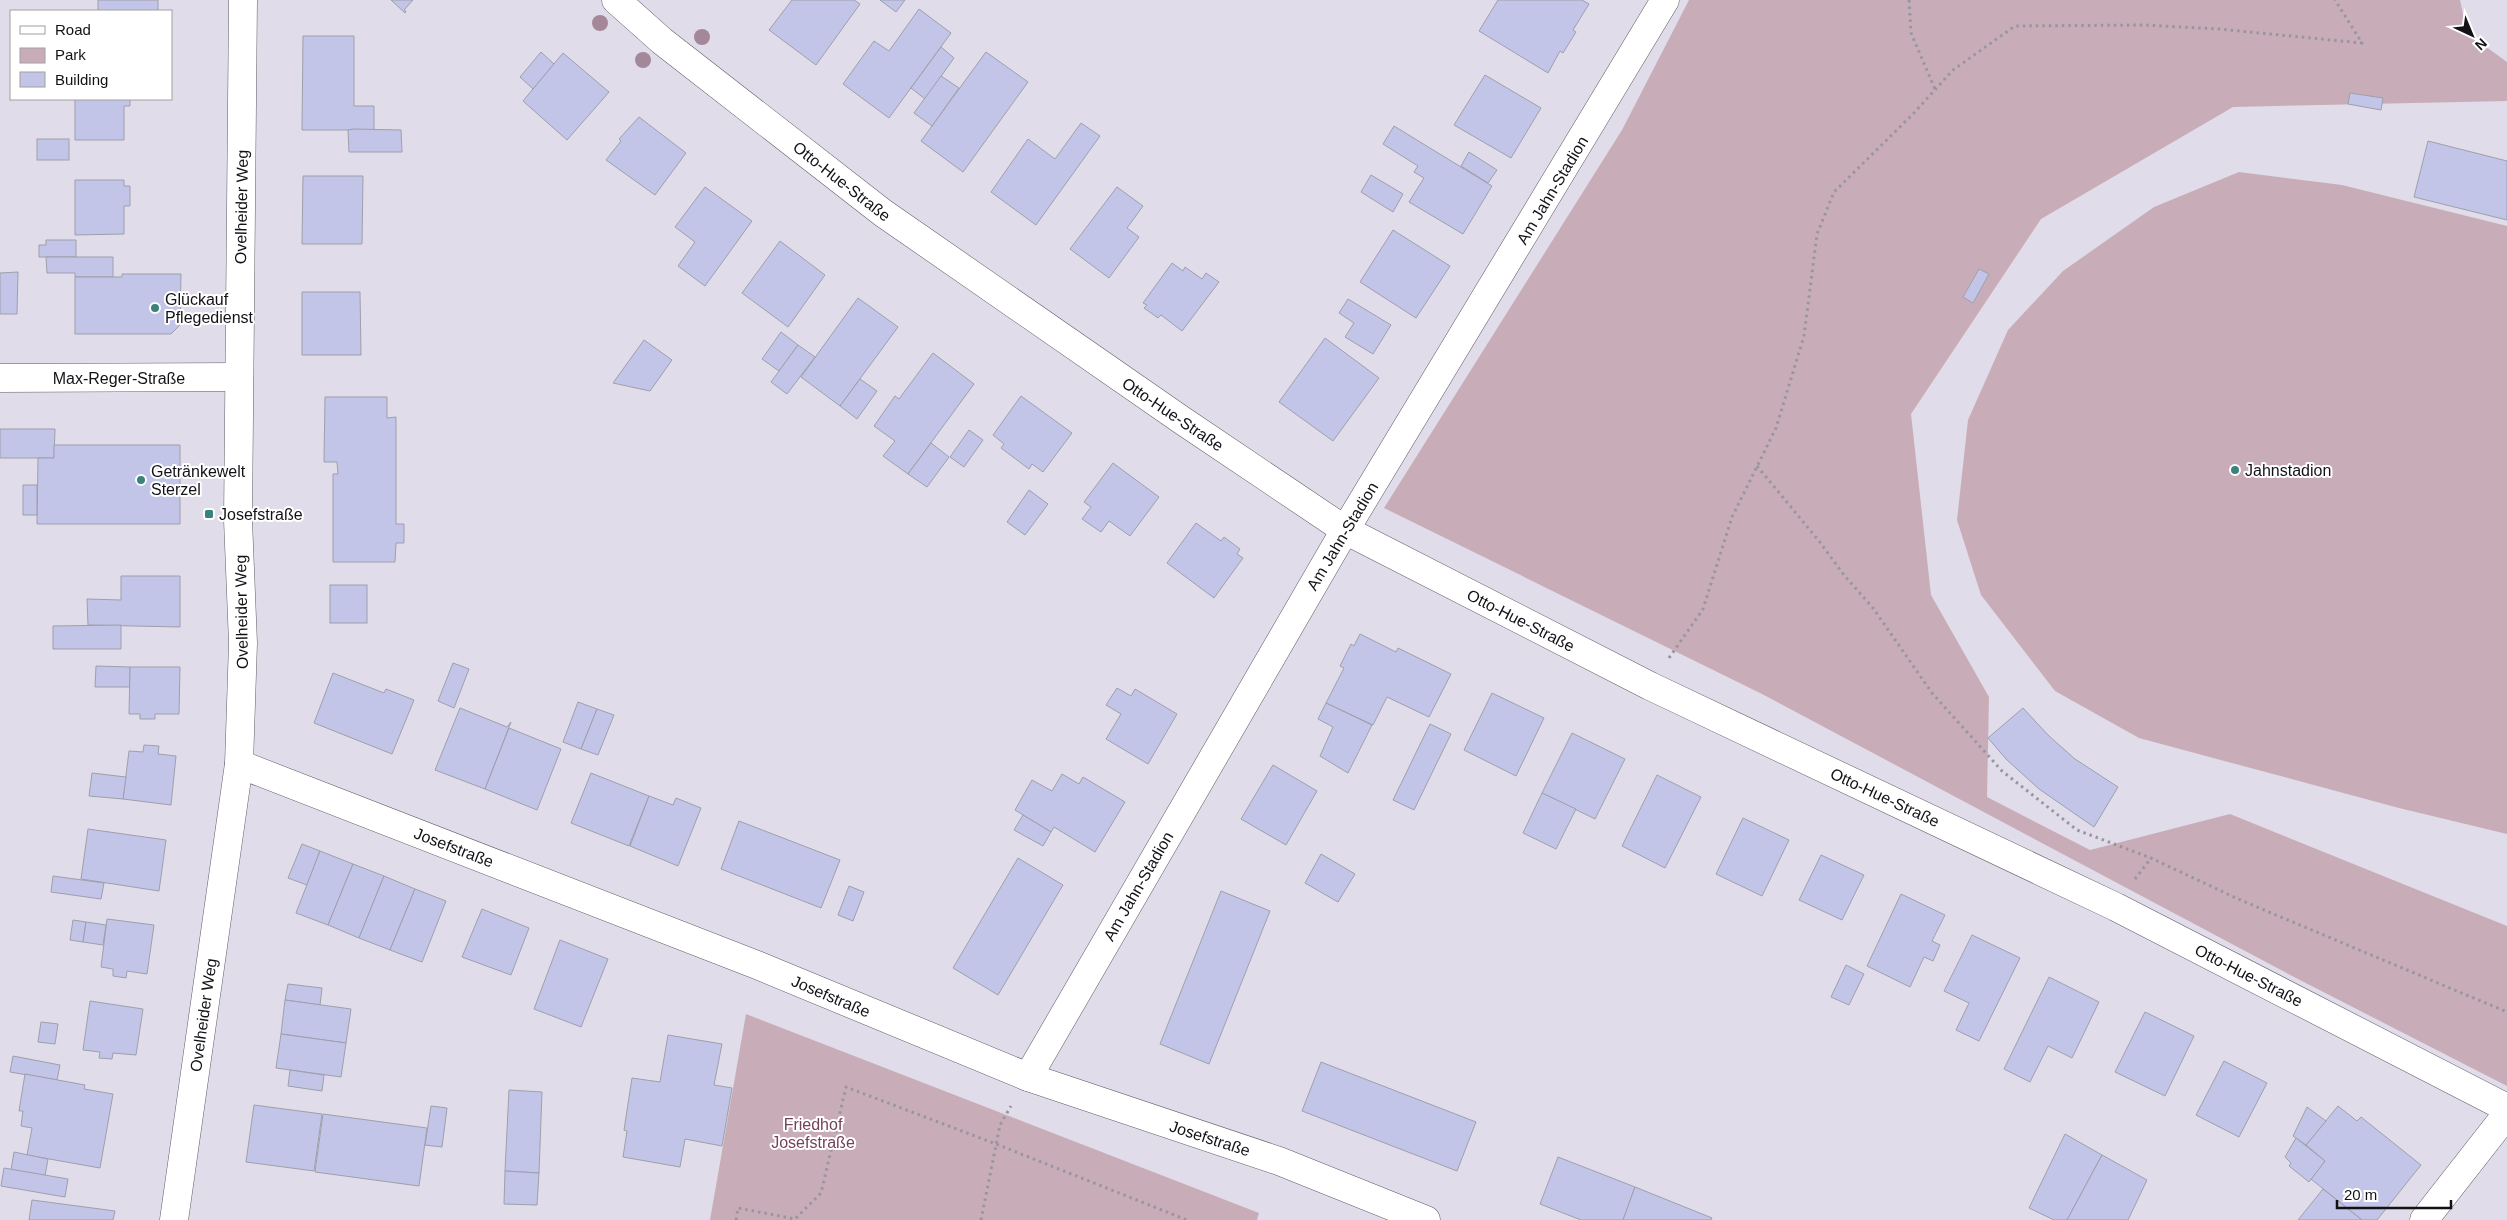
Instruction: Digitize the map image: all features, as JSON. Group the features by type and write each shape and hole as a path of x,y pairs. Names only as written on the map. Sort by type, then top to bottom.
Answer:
{"street":[{"name":"Ovelheider Weg","path":"174,1220 239,764 243,643 238,520 238,378 243,0"},
{"name":"Otto-Hue-Straße","path":"616,0 662,41 884,213 1183,421 1345,530 1650,686 2116,907 2507,1108"},
{"name":"Am Jahn-Stadion","path":"1028,1077 1345,530 1664,0"},
{"name":"Max-Reger-Straße","path":"0,378 238,378"},
{"name":"Josefstraße","path":"239,764 757,965 1028,1077 1280,1161 1426,1220"},
{"path":"2424,1220 2507,1114"}],"path":[{"path":"1909,0 1911,33 1935,89"},
{"path":"1650,686 1703,609 1732,517 1776,428 1804,336 1818,234 1834,192 1953,70 2016,26 2144,25 2219,29 2362,44 2334,0"},
{"path":"1757,466 1819,541 1844,575 1873,608 1932,693 2002,771 2077,830 2151,858 2238,899 2507,1012"},
{"path":"981,1220 1000,1125 1028,1077"},
{"path":"736,1220 738,1208 795,1219 821,1193 846,1087 1187,1220"}],"green space":[{"path":"1689,0 2460,0 2467,33 2507,62 2507,101 2233,107 2041,219 1911,414 1931,595 1989,697 1987,797 2090,850 2230,814 2507,926 2507,1086 2294,977 1762,694 1384,508 1622,130"},
{"name":"Jahnstadion","path":"2239,172 2342,185 2507,226 2507,834 2399,808 2139,738 2055,691 1981,595 1957,520 1968,420 2008,330 2063,271 2154,207"},
{"name":"Friedhof Josefstraße","path":"746,1014 1259,1213 1257,1220 710,1220"}],"building":[{"path":"98,0 158,0 158,10 98,10"},
{"path":"391,0 413,0 404,10 406,11 405,13"},
{"path":"792,0 854,0 860,4 816,65 769,30"},
{"path":"880,0 905,0 896,12"},
{"path":"1498,0 1582,0 1589,4 1573,30 1576,32 1563,53 1560,51 1548,73 1479,31"},
{"path":"919,9 951,33 889,118 843,84 874,41 889,51"},
{"path":"303,36 354,36 354,106 374,106 374,130 302,130"},
{"path":"941,47 954,58 925,99 911,88"},
{"path":"541,52 554,64 533,89 520,77"},
{"path":"986,52 1028,82 963,172 921,141"},
{"path":"563,53 609,92 567,140 523,101"},
{"path":"1485,75 1541,108 1511,158 1454,125"},
{"path":"941,76 959,88 932,126 914,113"},
{"path":"2350,93 2383,98 2381,110 2348,104"},
{"path":"75,100 130,100 130,106 124,106 124,140 75,140"},
{"path":"639,117 686,153 655,195 606,160 621,141 619,139"},
{"path":"1081,123 1100,136 1036,225 991,192 1028,139 1055,159"},
{"path":"1394,126 1492,186 1463,234 1409,202 1424,178 1414,172 1418,166 1383,144"},
{"path":"348,130 401,130 402,152 349,152"},
{"path":"37,139 69,139 69,160 37,160"},
{"path":"2428,141 2507,161 2507,220 2414,197"},
{"path":"1469,152 1497,170 1488,183 1461,166"},
{"path":"1371,175 1403,194 1393,212 1361,192"},
{"path":"303,176 363,176 362,244 302,244"},
{"path":"75,180 124,180 124,186 130,186 130,206 124,206 124,234 75,235"},
{"path":"705,187 752,221 705,286 678,266 695,242 675,227"},
{"path":"1117,187 1143,206 1127,228 1139,237 1109,278 1070,249"},
{"path":"1393,230 1450,266 1416,318 1360,282"},
{"path":"46,240 76,240 76,257 39,257 39,245 46,245"},
{"path":"780,241 825,275 788,327 742,293"},
{"path":"46,257 113,257 113,277 75,277 75,273 47,273"},
{"path":"1172,263 1183,271 1185,267 1202,279 1206,273 1219,282 1182,331 1161,315 1158,318 1144,308 1147,305 1143,303"},
{"path":"1979,269 1989,274 1973,303 1963,297"},
{"path":"18,272 17,314 0,314 0,273"},
{"path":"122,274 181,274 180,325 171,334 75,334 75,277 122,277"},
{"path":"302,292 360,292 361,355 302,355"},
{"path":"858,298 898,327 840,406 801,377"},
{"path":"1348,299 1391,325 1373,354 1345,337 1354,323 1339,313"},
{"path":"781,332 798,345 779,371 762,359"},
{"path":"1325,338 1379,378 1333,441 1279,402"},
{"path":"644,340 672,360 650,391 613,383"},
{"path":"798,345 815,357 787,394 771,382"},
{"path":"933,353 974,384 908,474 883,456 895,441 874,426 895,396 899,399"},
{"path":"860,379 877,391 857,419 840,406"},
{"path":"1021,396 1072,433 1043,472 1032,464 1029,469 1001,448 1004,444 993,435"},
{"path":"325,397 387,397 387,418 396,417 396,524 404,524 404,543 396,543 395,562 333,562 333,474 338,474 337,462 324,462"},
{"path":"0,429 55,429 54,458 0,458"},
{"path":"969,430 983,440 964,467 950,457"},
{"path":"931,443 949,457 927,487 908,474"},
{"path":"54,445 180,445 180,524 37,524 38,458 54,458"},
{"path":"1113,463 1159,497 1130,536 1109,521 1101,532 1082,519 1091,507 1084,502"},
{"path":"23,485 37,485 37,515 23,515"},
{"path":"1029,490 1048,504 1025,535 1007,522"},
{"path":"1196,523 1221,541 1224,537 1240,549 1237,554 1243,558 1214,598 1167,563"},
{"path":"121,576 180,576 180,627 88,625 87,599 121,600"},
{"path":"330,585 367,585 367,623 330,623"},
{"path":"121,625 121,649 53,649 53,626"},
{"path":"1360,634 1396,652 1398,648 1451,674 1429,717 1387,697 1373,725 1326,703 1344,668 1340,666 1351,644 1354,646"},
{"path":"453,663 469,669 454,708 438,701"},
{"path":"96,666 130,667 130,687 95,687"},
{"path":"130,667 180,667 179,714 155,714 155,719 140,719 140,714 129,714"},
{"path":"333,673 384,693 386,689 414,700 392,754 314,723"},
{"path":"1117,688 1131,696 1135,689 1177,714 1148,764 1106,739 1121,714 1106,705"},
{"path":"1492,693 1544,718 1516,776 1464,750"},
{"path":"578,702 597,709 581,749 563,742"},
{"path":"1326,703 1372,725 1348,773 1320,756 1333,727 1318,719"},
{"path":"460,708 507,727 511,722 485,789 435,770"},
{"path":"2023,708 2049,736 2075,759 2118,787 2094,827 2039,789 2006,759 1988,738"},
{"path":"597,709 614,715 598,755 581,749"},
{"path":"1430,724 1451,734 1414,810 1393,800"},
{"path":"509,728 561,749 537,810 485,789"},
{"path":"1572,733 1625,759 1595,819 1542,793"},
{"path":"144,745 159,746 158,754 176,756 171,805 123,799 129,751 143,752"},
{"path":"1273,765 1317,791 1286,845 1241,819"},
{"path":"92,773 126,777 123,799 89,796"},
{"path":"591,773 649,796 629,846 571,823"},
{"path":"1062,774 1079,784 1083,777 1125,802 1095,852 1054,827 1051,832 1015,810 1032,780 1052,791"},
{"path":"1657,775 1701,797 1665,868 1622,846"},
{"path":"1542,793 1576,809 1556,849 1523,833"},
{"path":"649,796 673,805 676,798 701,808 678,866 630,846"},
{"path":"1023,815 1051,832 1043,846 1014,830"},
{"path":"1743,818 1789,840 1762,896 1716,874"},
{"path":"739,821 840,860 821,908 721,869"},
{"path":"88,829 166,840 159,891 81,879"},
{"path":"302,844 320,851 307,885 288,878"},
{"path":"320,851 353,864 328,925 296,913"},
{"path":"1321,854 1355,874 1338,902 1305,883"},
{"path":"1821,855 1864,875 1842,920 1799,900"},
{"path":"1018,858 1063,885 998,995 953,968"},
{"path":"353,864 384,876 359,938 328,925"},
{"path":"53,876 104,883 101,899 51,892"},
{"path":"384,876 415,889 390,950 359,938"},
{"path":"849,886 864,892 853,921 838,915"},
{"path":"415,889 446,901 422,962 390,950"},
{"path":"1221,891 1270,911 1209,1064 1160,1044"},
{"path":"1901,894 1945,915 1932,941 1940,945 1933,961 1924,957 1910,987 1867,966"},
{"path":"482,909 529,928 511,975 462,957"},
{"path":"107,919 154,925 147,974 127,971 126,978 113,976 113,969 101,967"},
{"path":"73,920 86,922 83,942 70,940"},
{"path":"86,922 106,925 103,945 83,942"},
{"path":"1972,935 2020,958 1979,1041 1956,1030 1969,1003 1944,991"},
{"path":"560,940 608,959 581,1027 534,1009"},
{"path":"1846,965 1864,974 1849,1005 1831,997"},
{"path":"2049,977 2099,1002 2072,1058 2048,1046 2030,1082 2004,1069"},
{"path":"288,984 322,988 320,1005 285,1000"},
{"path":"285,1000 351,1009 346,1043 281,1034"},
{"path":"90,1001 143,1009 136,1055 113,1053 112,1059 99,1058 100,1052 83,1050"},
{"path":"2145,1012 2194,1036 2165,1096 2115,1072"},
{"path":"41,1022 58,1024 55,1044 38,1042"},
{"path":"281,1034 346,1043 341,1077 276,1068"},
{"path":"668,1035 722,1044 714,1085 732,1088 722,1146 685,1139 680,1167 623,1157 627,1131 624,1130 632,1078 660,1082"},
{"path":"13,1056 60,1065 57,1080 10,1072"},
{"path":"2224,1061 2267,1083 2239,1137 2196,1115"},
{"path":"1321,1062 1476,1122 1457,1171 1302,1111"},
{"path":"290,1070 324,1075 322,1091 288,1086"},
{"path":"25,1074 85,1085 84,1089 113,1094 100,1168 27,1155 32,1128 21,1126 23,1111 19,1111"},
{"path":"509,1090 542,1092 539,1173 505,1171"},
{"path":"254,1105 322,1114 314,1171 246,1162"},
{"path":"431,1106 447,1108 442,1147 425,1145"},
{"path":"2338,1106 2357,1121 2361,1117 2421,1165 2377,1220 2362,1220 2311,1179 2325,1161 2306,1145"},
{"path":"2307,1107 2326,1121 2306,1145 2293,1136"},
{"path":"323,1114 427,1128 419,1186 315,1172"},
{"path":"2065,1134 2102,1155 2067,1220 2054,1220 2029,1208"},
{"path":"2296,1138 2325,1161 2309,1182 2289,1166 2291,1163 2285,1157"},
{"path":"14,1152 48,1159 45,1176 11,1170"},
{"path":"2102,1155 2147,1180 2128,1220 2067,1220"},
{"path":"1558,1157 1635,1187 1623,1220 1581,1220 1540,1204"},
{"path":"4,1168 68,1179 65,1197 1,1186"},
{"path":"505,1171 539,1173 537,1205 504,1204"},
{"path":"1635,1187 1712,1218 1711,1220 1623,1220"},
{"path":"2323,1189 2362,1220 2298,1220"},
{"path":"32,1200 115,1211 113,1220 29,1220"}],"place":[{"name":"Glückauf Pflegedienst","path":"155,308"},
{"name":"Jahnstadion","path":"2235,470"},
{"name":"Getränkewelt Sterzel","path":"141,480"},
{"name":"Josefstraße","path":"209,514"}]}
